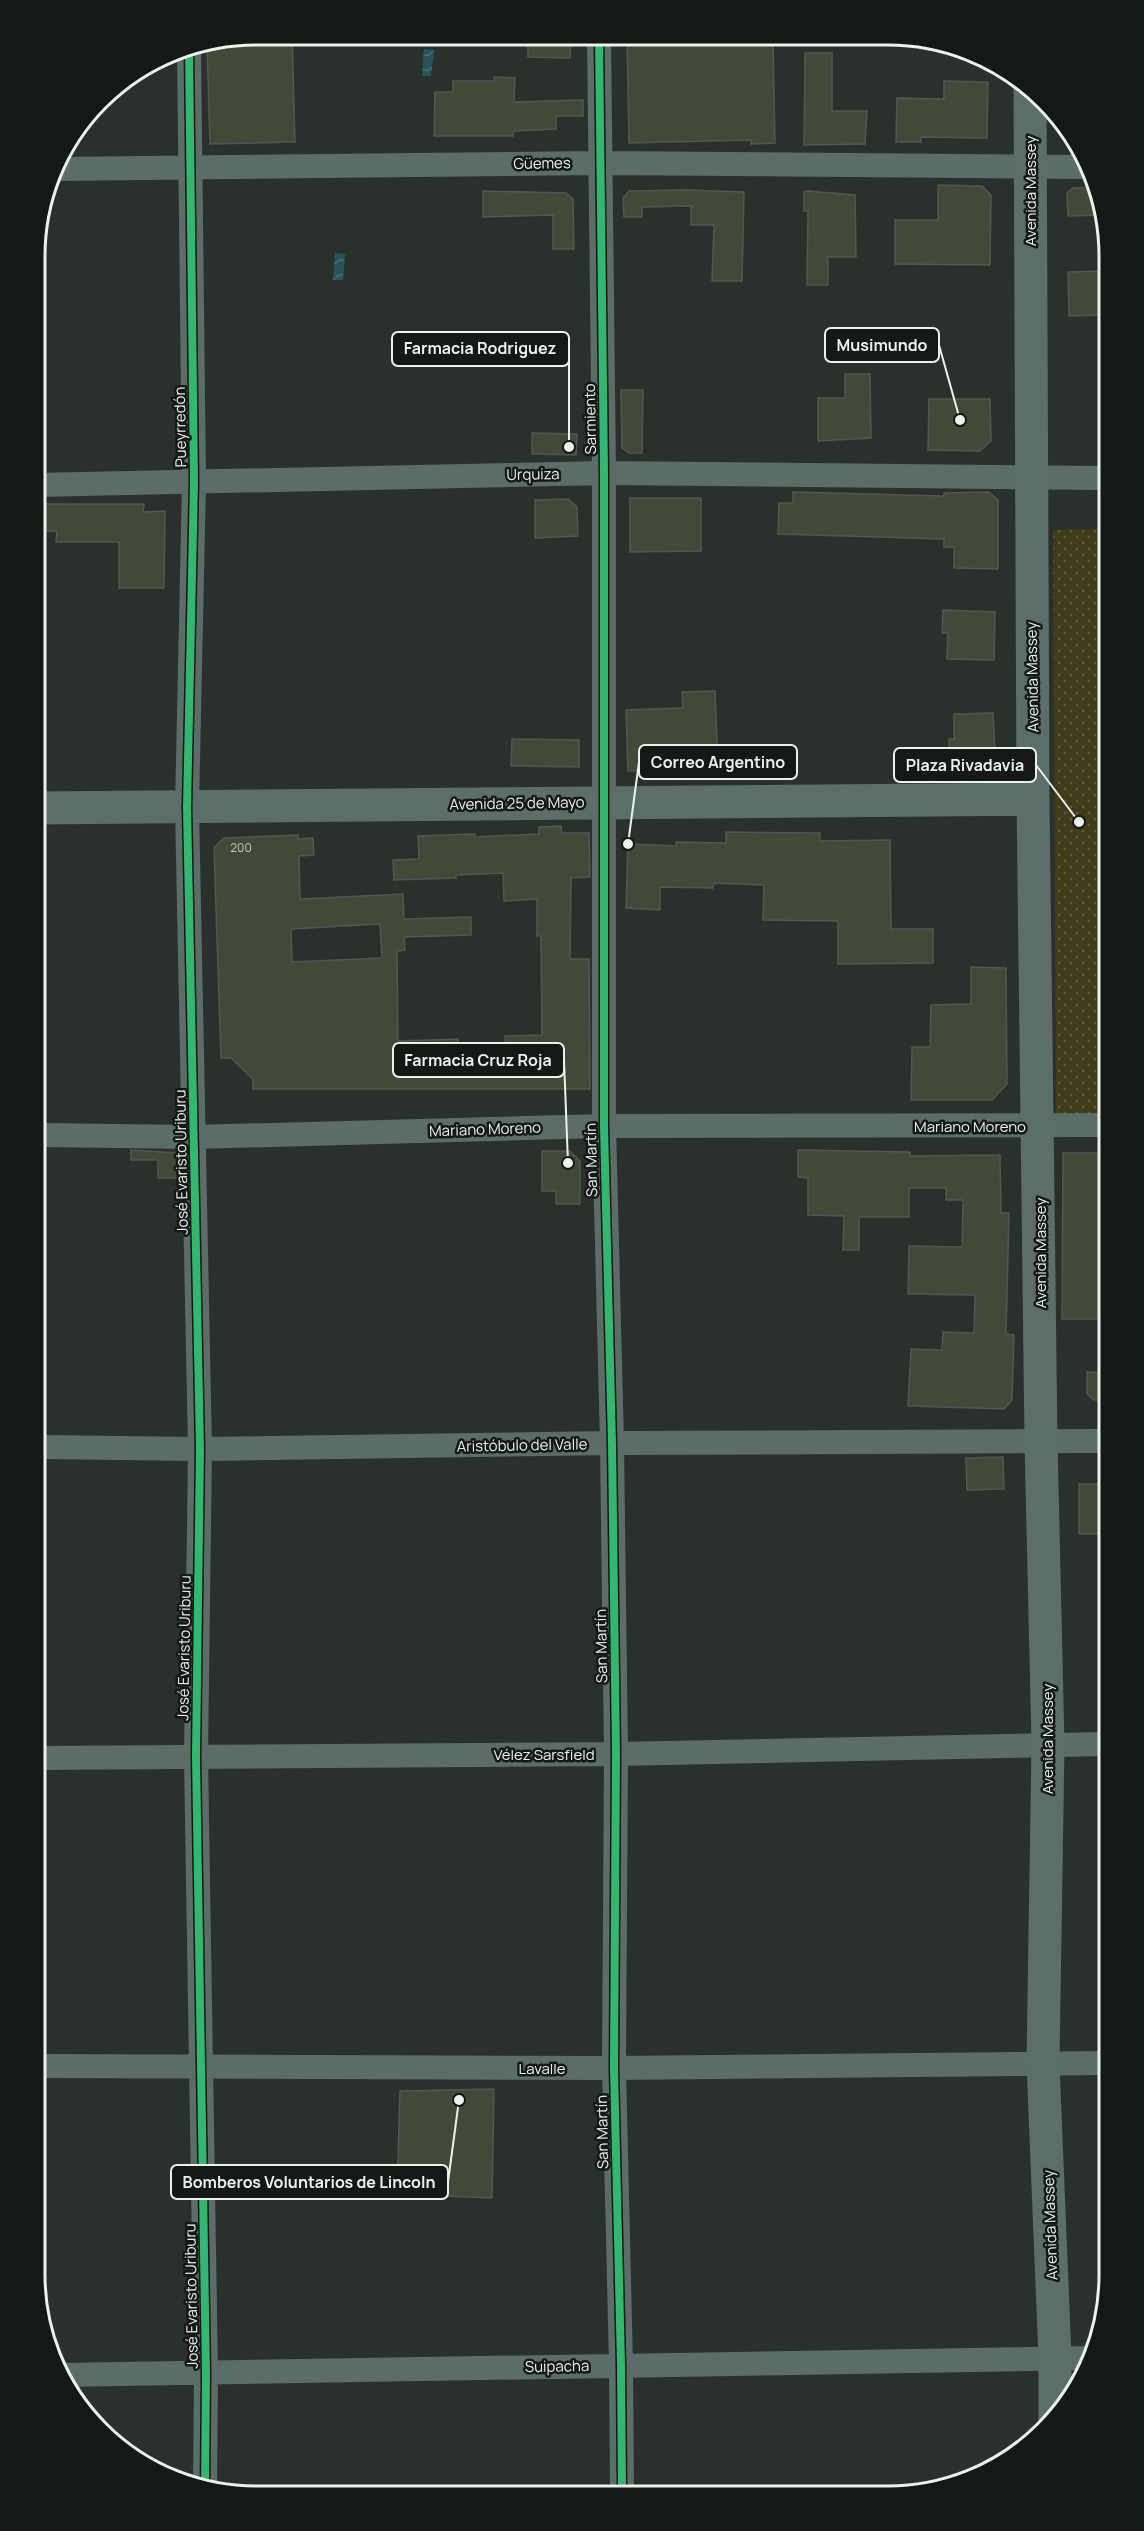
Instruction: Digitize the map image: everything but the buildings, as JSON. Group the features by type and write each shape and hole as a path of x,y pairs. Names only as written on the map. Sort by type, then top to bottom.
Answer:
{"main road":[{"name":"Avenida Massey","path":"1030,100 1033,799 1039,1126 1041,1442 1048,1744 1044,2063 1055,2404"},
{"name":"Avenida 25 de Mayo","path":"45,808 1033,799"}],"street":[{"name":"Sarmiento","path":"599,45 604,472 602,802"},
{"name":"Pueyrredón","path":"187,807 194,482 189,56"},
{"name":"Güemes","path":"64,169 600,163 1079,167"},
{"name":"Urquiza","path":"45,485 604,472 1099,478"},
{"name":"San Martín","path":"602,802 604,1125 612,1443 616,1754 614,2068 622,2486"},
{"name":"José Evaristo Uriburu","path":"187,807 200,1449 196,1756 206,2480"},
{"name":"Mariano Moreno","path":"45,1135 194,1137 604,1125 1099,1125"},
{"name":"Aristóbulo del Valle","path":"45,1448 200,1449 612,1443 1099,1441"},
{"name":"Vélez Sarsfield","path":"45,1758 616,1754 1099,1743"},
{"name":"Lavalle","path":"45,2066 614,2068 1099,2062"},
{"name":"Suipacha","path":"70,2375 1082,2358"}],"shaded area":[{"path":"1099,529 1099,1115 1056,1115 1053,530"}],"water":[{"path":"424,49 434,50 431,76 422,76"},
{"path":"335,253 345,254 343,280 333,280"}],"cycle path":[{"path":"599,45 604,473 604,1126 612,1443 616,1754 614,2068 622,2486"},
{"path":"189,56 194,482 187,807 200,1449 196,1756 206,2374 205,2480"}],"place":[{"name":"Musimundo","path":"960,420"},
{"name":"Farmacia Rodriguez","path":"569,447"},
{"name":"Plaza Rivadavia","path":"1079,822"},
{"name":"Correo Argentino","path":"628,844"},
{"name":"Farmacia Cruz Roja","path":"568,1163"},
{"name":"Bomberos Voluntarios de Lincoln","path":"459,2100"}]}
